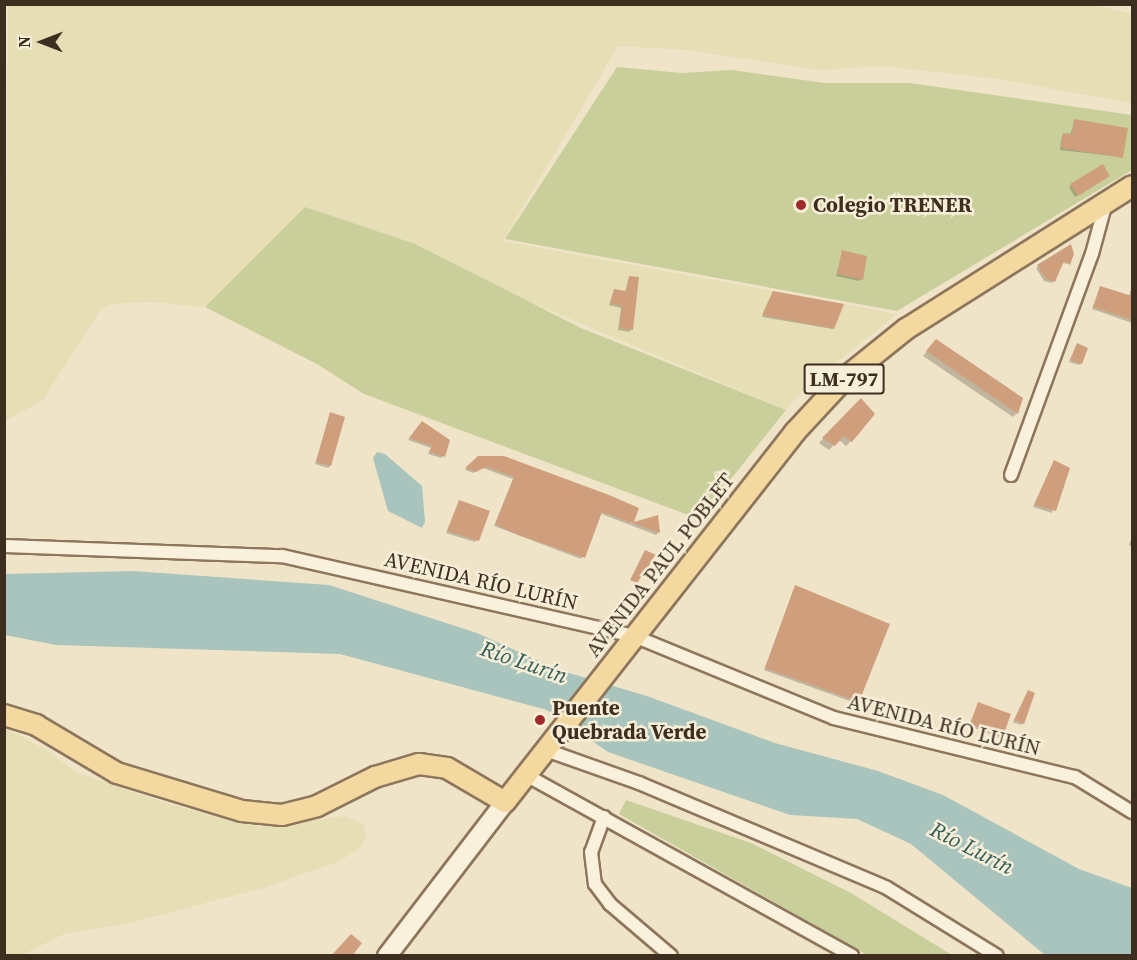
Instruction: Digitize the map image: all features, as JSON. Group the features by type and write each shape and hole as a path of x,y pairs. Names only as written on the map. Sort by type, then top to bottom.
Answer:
{"main road":[{"name":"AVENIDA PAUL POBLET","path":"505,802 795,432 845,378 906,330 1132,186"},
{"path":"4,715 36,725 117,772 242,811 282,815 309,808 375,777 419,764 447,768 505,802"},
{"name":"LM-797","path":"387,956 505,802"}],"street":[{"path":"1011,475 1092,254 1106,202"},
{"name":"AVENIDA RÍO LURÍN","path":"4,546 282,556 629,642 834,718 1075,777 1132,812"},
{"path":"550,744 868,879 997,956"},
{"path":"526,775 852,956"},
{"path":"604,817 591,852 594,884 610,904 671,956"}],"shaded area":[{"path":"1093,4 1132,14 1132,103 992,78 881,66 821,70 687,50 618,46 503,241 897,314 805,388 786,410 305,207 205,307 151,302 111,304 100,311 43,400 5,421 8,5"},
{"path":"5,728 45,749 78,773 172,805 260,827 345,816 363,824 366,837 361,847 340,861 263,888 125,924 66,933 22,955 5,955"}],"green space":[{"name":"Colegio TRENER","path":"617,67 682,73 732,70 825,83 910,83 1132,115 1132,170 897,311 505,239"},
{"path":"305,207 415,244 581,328 786,410 699,519 364,394 317,364 205,307"},
{"path":"626,800 751,843 851,893 952,955 867,955 619,814"}],"water":[{"path":"377,452 385,454 422,486 425,522 422,528 388,511 373,458"},
{"name":"Río Lurín","path":"133,571 329,585 477,633 559,670 647,696 775,743 878,771 943,795 1079,869 1132,888 1132,955 1045,955 911,844 857,819 790,815 608,752 547,710 340,654 56,645 5,635 4,574"}],"building":[{"path":"1074,119 1128,128 1123,158 1061,148 1063,133 1072,134"},
{"path":"1103,164 1110,176 1078,196 1070,184"},
{"path":"1071,244 1074,254 1070,265 1064,261 1055,282 1046,279 1037,265"},
{"path":"842,250 867,256 863,280 837,274"},
{"path":"629,276 639,277 633,330 619,328 622,306 610,303 614,289 626,291"},
{"path":"1100,286 1132,296 1132,320 1093,307"},
{"path":"773,291 844,304 834,329 762,315"},
{"path":"936,339 1023,398 1018,414 926,351"},
{"path":"1077,343 1088,348 1082,364 1070,360"},
{"path":"861,398 875,414 852,442 844,436 835,446 822,438"},
{"path":"330,412 345,417 331,466 316,462"},
{"path":"422,421 450,440 445,457 429,452 432,446 409,438"},
{"path":"478,456 504,456 609,495 639,508 634,522 658,515 660,533 602,512 585,558 518,535 495,524 514,477 486,467 476,472 465,468"},
{"path":"1054,460 1070,468 1056,511 1034,505"},
{"path":"459,500 490,511 479,541 447,531"},
{"path":"645,550 656,555 637,583 630,580"},
{"path":"795,585 890,624 859,702 765,668"},
{"path":"1028,690 1035,693 1024,724 1014,720"},
{"path":"978,702 1011,714 1003,736 970,724"},
{"path":"351,934 362,943 352,956 331,956"}],"place":[{"name":"Colegio TRENER","path":"801,205"},
{"name":"Puente Quebrada Verde","path":"540,720"}]}
